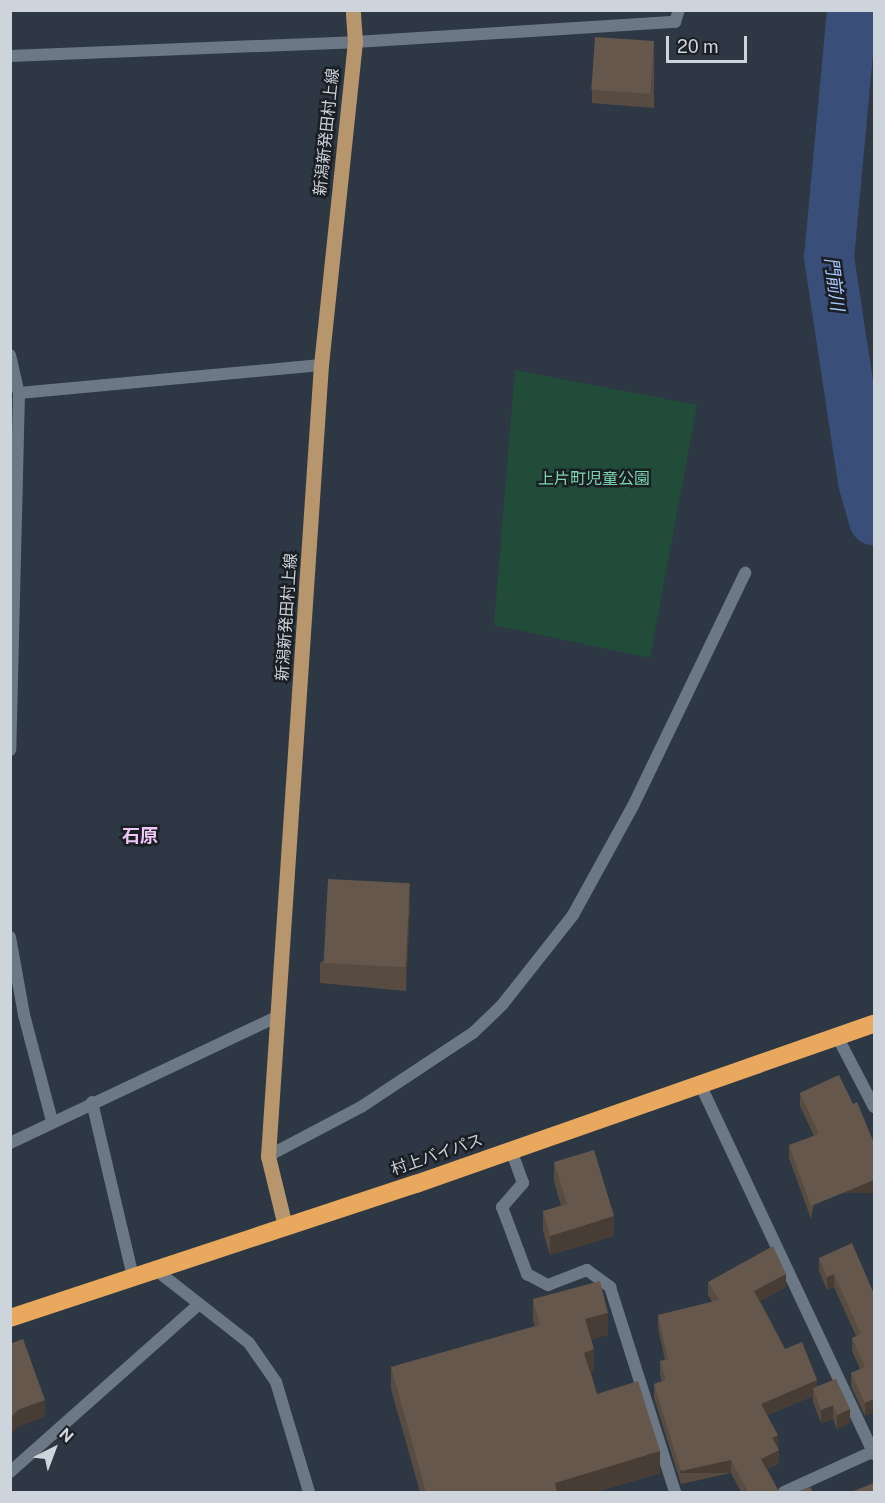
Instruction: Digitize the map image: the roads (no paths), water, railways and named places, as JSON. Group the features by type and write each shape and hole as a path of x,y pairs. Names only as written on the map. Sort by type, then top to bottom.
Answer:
{"highway":[{"name":"村上バイパス","path":"10,1318 511,1150 874,1024"}],"main road":[{"name":"新潟新発田村上線","path":"285,1226 268,1156 321,365 355,42 353,10"}],"street":[{"path":"10,56 355,42 675,22 679,10"},
{"path":"10,356 19,393 10,750"},
{"path":"19,393 321,365"},
{"path":"268,1156 362,1107 473,1033 502,1005 573,915 633,806 745,573"},
{"path":"10,937 24,1015 52,1121"},
{"path":"10,1143 92,1102 278,1017"},
{"path":"837,1036 874,1107"},
{"path":"700,1084 874,1452 784,1492"},
{"path":"92,1102 133,1277"},
{"path":"511,1150 523,1183 502,1207 527,1274 548,1285 586,1270 610,1287 675,1492"},
{"path":"156,1270 249,1343 276,1382 309,1492"},
{"path":"10,1472 199,1304"}],"waterway":[{"name":"門前川","path":"852,10 829,257 863,482 874,520"}],"district":[{"name":"石原","path":"140,836"}],"park label":[{"name":"上片町児童公園","path":"594,479"}]}
